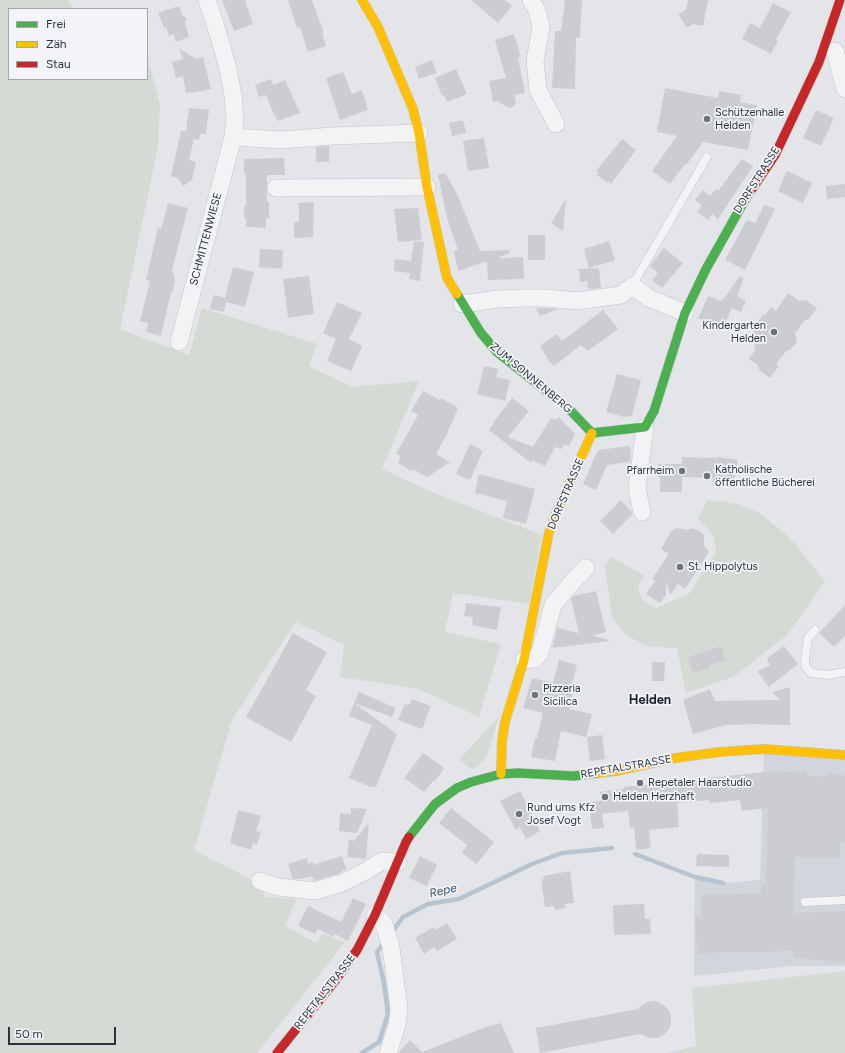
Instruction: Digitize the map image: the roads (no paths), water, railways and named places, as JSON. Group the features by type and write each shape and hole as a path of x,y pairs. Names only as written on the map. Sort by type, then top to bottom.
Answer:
{"street":[{"name":"SCHMITTENWIESE","path":"179,342 233,137 235,119 233,95 227,65 207,0"},
{"name":"ZUM SONNENBERG","path":"362,0 378,27 413,109 427,187 447,278 481,333 497,352 569,409 592,433"},
{"path":"531,0 537,11 541,27 535,61 538,90 556,124"},
{"name":"DORFSTRASSE","path":"645,427 654,411 685,313 706,269 738,211 775,155 835,50 840,0"},
{"path":"835,50 845,89"},
{"path":"233,137 281,140 332,136 418,133"},
{"path":"276,188 427,187"},
{"path":"462,304 516,298 546,298 577,301 621,294 632,286 649,298 685,313"},
{"path":"592,433 645,427 637,489 642,512"},
{"name":"DORFSTRASSE","path":"501,774 502,742 505,722 524,660 549,532 592,433"},
{"path":"524,660 535,659 540,653 553,605 586,568"},
{"name":"REPETALSTRASSE","path":"277,1053 334,982 379,919 398,862 415,828 435,804 457,788 471,782 501,774 587,775 675,758 720,752 764,749 845,755"},
{"path":"260,881 278,887 315,891 342,883 382,861 398,862"},
{"path":"379,919 391,947 399,1009 388,1053"}],"lane":[{"path":"632,286 707,158"},
{"path":"815,630 808,638 805,659 806,667 811,673 827,675 845,672"},
{"path":"805,902 845,900"}],"waterway":[{"name":"Repe","path":"391,934 403,917 428,904 459,899 532,864 562,853 612,848"},
{"name":"Repe","path":"635,854 695,877 723,883"},
{"name":"Repe","path":"362,1053 379,1042 388,1014 384,983 377,952 385,941"}],"place":[{"name":"Schützenhalle Helden","path":"707,119"},
{"name":"Kindergarten Helden","path":"774,332"},
{"name":"Pfarrheim","path":"682,471"},
{"name":"Katholische öffentliche Bücherei","path":"707,476"},
{"name":"St. Hippolytus","path":"680,567"},
{"name":"Pizzeria Sicilica","path":"535,695"},
{"name":"Repetaler Haarstudio","path":"640,783"},
{"name":"Helden Herzhaft","path":"605,797"},
{"name":"Rund ums Kfz Josef Vogt","path":"519,814"}],"district":[{"name":"Helden","path":"650,700"}]}
